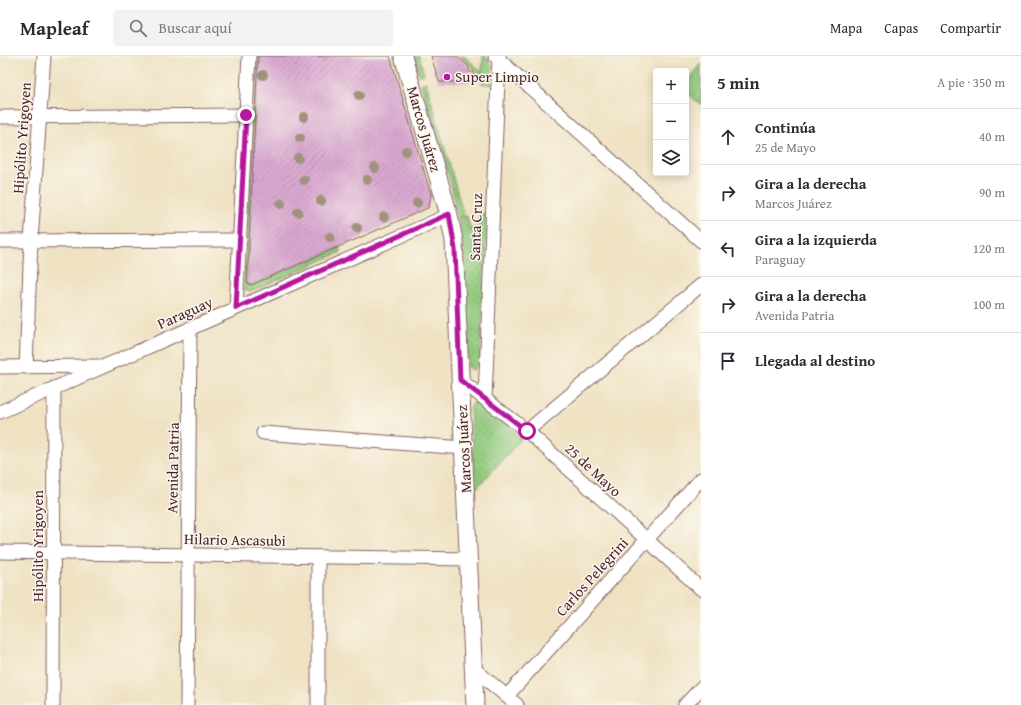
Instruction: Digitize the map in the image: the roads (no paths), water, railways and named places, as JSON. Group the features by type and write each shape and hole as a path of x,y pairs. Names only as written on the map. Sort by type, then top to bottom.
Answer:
{"main road":[{"name":"Marcos Juárez","path":"403,56 449,214 455,249 475,705"}],"street":[{"name":"Hipólito Yrigoyen","path":"26,367 31,241 44,56"},
{"path":"236,308 249,56"},
{"path":"498,57 701,240"},
{"name":"Santa Cruz","path":"485,399 498,57"},
{"path":"0,117 246,115"},
{"name":"Paraguay","path":"0,412 449,214"},
{"path":"0,241 240,240"},
{"path":"527,431 701,285"},
{"name":"Avenida Patria","path":"187,705 190,328"},
{"path":"0,367 104,366"},
{"name":"25 de Mayo","path":"460,380 527,431 646,541 701,589"},
{"name":"Hipólito Yrigoyen","path":"54,388 54,705"},
{"path":"263,433 464,448"},
{"name":"Carlos Pelegrini","path":"507,696 701,479"},
{"name":"Hilario Ascasubi","path":"0,552 469,559"},
{"path":"318,557 318,705"},
{"path":"473,668 517,705"},
{"path":"685,705 701,688"}],"place":[{"name":"Super Limpio","path":"447,77"}]}
